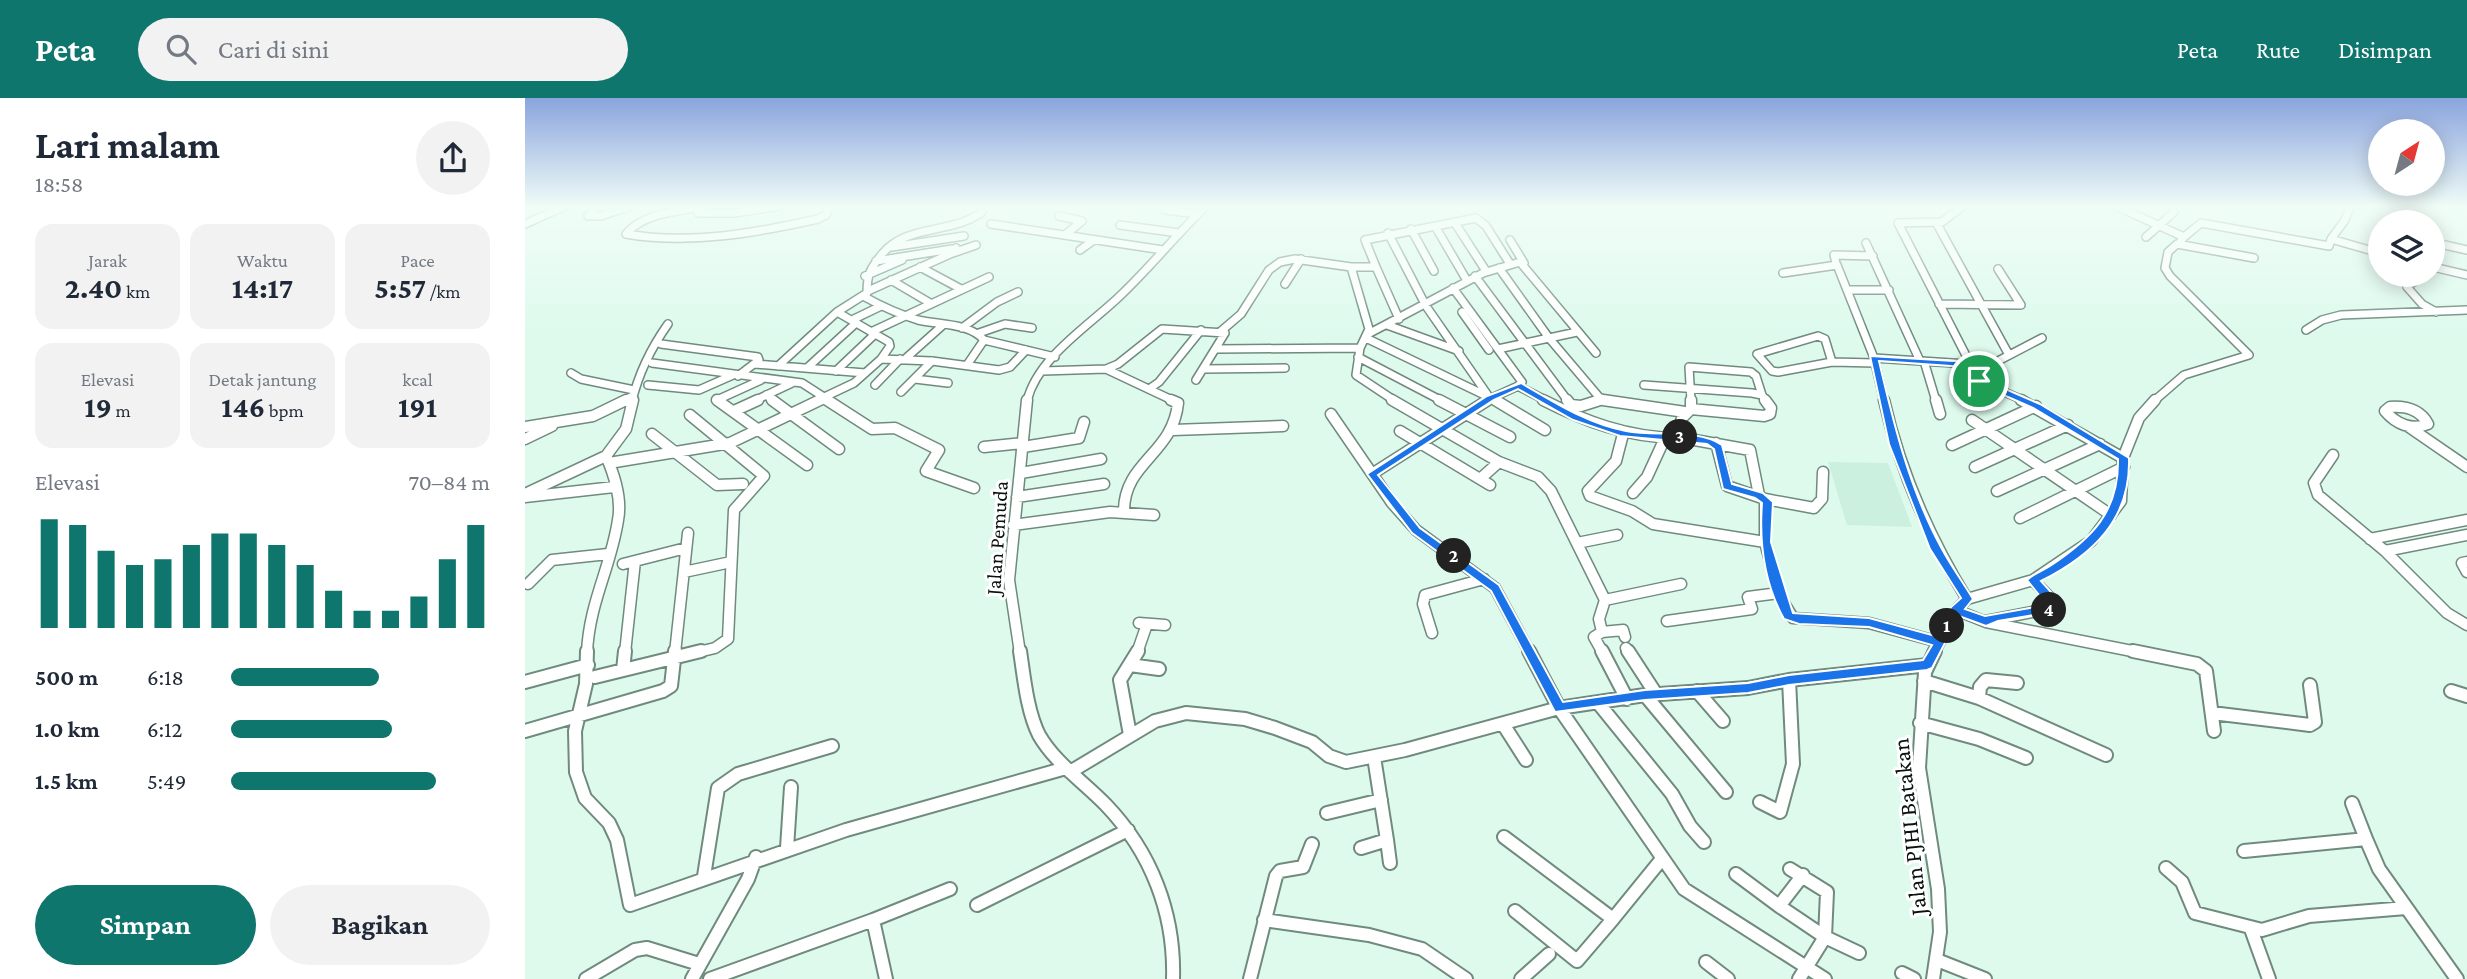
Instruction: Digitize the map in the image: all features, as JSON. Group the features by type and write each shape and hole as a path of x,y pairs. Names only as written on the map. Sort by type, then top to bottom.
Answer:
{"street":[{"path":"865,293 865,276 887,247"},
{"path":"955,251 957,247"},
{"path":"778,366 838,312 865,293 969,247"},
{"path":"1080,250 1084,247"},
{"path":"1143,247 1163,250"},
{"name":"Jalan Pemuda","path":"1166,247 1055,357 1027,398 1009,580 1025,687 1039,734 1068,770 1128,830 1145,854 1159,885 1174,947 1174,979"},
{"path":"1368,247 1399,319"},
{"path":"1395,247 1426,306 1489,396"},
{"path":"1421,247 1434,271"},
{"path":"1447,247 1466,279"},
{"path":"1471,247 1486,271"},
{"path":"1499,247 1510,264"},
{"path":"1514,247 1577,332 1596,353"},
{"path":"1868,247 1922,361 1940,414"},
{"path":"1910,247 1977,377 1984,401"},
{"path":"1950,247 2009,355"},
{"path":"1873,256 1834,255 1874,360 1894,444 1903,469 1935,549 1967,599 2033,580 2052,570 2091,541 2121,501 2124,462 2139,418 2162,392 2184,375 2202,367 2249,355 2167,272 2168,252 2173,247"},
{"path":"2194,247 2255,258"},
{"path":"876,261 933,251 955,251"},
{"path":"933,251 955,251"},
{"path":"865,276 915,254"},
{"path":"1220,332 1241,314 1274,266 1286,260 1301,259 1351,267 1376,267"},
{"path":"1285,284 1301,259"},
{"path":"1524,263 1510,264 1466,279 1426,306 1367,336 1359,353 1356,371 1370,387 1499,462 1531,471 1538,477 1551,491 1605,600 1599,620 1602,632"},
{"path":"1783,273 1836,263"},
{"path":"920,267 961,289"},
{"path":"1351,267 1367,336"},
{"path":"1499,268 1549,338 1602,399"},
{"path":"1939,304 2022,304 1998,269"},
{"path":"2445,270 2467,275"},
{"path":"1475,276 1572,406 1602,399 1688,411 1768,416 1771,408 1762,395 1756,376 1751,372 1689,368 1688,411 1678,437"},
{"path":"836,371 873,333 907,314 989,277"},
{"path":"891,280 930,303"},
{"path":"1528,285 1540,283"},
{"path":"2407,287 2422,304 2437,313"},
{"path":"1372,474 1467,414 1489,396 1518,386 1522,382 1493,350 1450,290"},
{"path":"1847,290 1889,290"},
{"path":"962,328 997,302 1018,292"},
{"path":"865,293 881,306 919,320 962,328 1055,357"},
{"path":"807,368 855,321 881,306"},
{"path":"2306,330 2322,320 2341,315 2467,310"},
{"path":"526,490 607,460 678,453 723,444 758,430 853,383 881,359 890,344 838,312"},
{"path":"668,324 652,347 633,393 626,429 607,460 619,518 590,608 588,664 575,731 576,772 585,798 610,823 617,840 630,905 756,857 974,792 1068,770 1168,716 1207,714 1245,719 1312,742 1341,761 1374,757 1559,708 1651,695 1748,688 1789,680 1927,665"},
{"path":"967,365 982,336 1005,324 1032,328"},
{"path":"875,385 943,325"},
{"path":"1387,325 1459,351"},
{"path":"1043,371 1106,369 1118,364 1162,329 1201,330 1226,335 1196,380"},
{"path":"1149,388 1159,382 1201,330"},
{"path":"1493,350 1577,332"},
{"path":"1367,336 1489,396 1545,430"},
{"path":"1832,362 1825,339 1818,336 1757,354 1774,372 1832,362 1874,360 1968,364"},
{"path":"1977,377 2009,355 2042,338"},
{"path":"914,340 925,341"},
{"path":"648,385 699,390 736,375 759,360 753,355 661,344"},
{"path":"1218,349 1359,353 1510,437"},
{"path":"881,359 932,361 1005,369 1027,350"},
{"path":"901,392 932,361"},
{"path":"652,363 811,386 872,429 895,428 933,444 939,450 926,471 974,488"},
{"path":"755,364 865,373"},
{"path":"1204,369 1286,368"},
{"path":"1106,369 1178,404 1173,430 1162,448 1133,475 1123,495 1124,511"},
{"path":"571,373 580,379 633,393"},
{"path":"1977,377 2036,406 2100,444 2124,462"},
{"path":"915,379 948,383"},
{"path":"761,380 717,400 807,465"},
{"path":"734,411 792,383"},
{"path":"1644,385 1762,395"},
{"path":"1518,386 1577,418 1623,434 1678,437 1752,451 1762,497 1765,542 1788,616 1869,623 1939,642"},
{"path":"525,427 593,415 633,393"},
{"path":"766,395 789,415 839,449"},
{"path":"1952,445 2036,406"},
{"path":"1331,414 1372,474 1416,530 1495,588 1559,708 1648,835 1661,860 1685,889 1803,973 1825,979"},
{"path":"689,415 764,476"},
{"path":"1972,421 2111,515"},
{"path":"525,439 558,422"},
{"path":"984,447 1079,438 1084,422"},
{"path":"1975,467 2068,425"},
{"path":"1173,430 1283,426"},
{"path":"2409,426 2467,467"},
{"path":"1399,431 1490,485"},
{"path":"652,434 717,485 743,484 764,476"},
{"path":"1623,434 1621,453 1588,491 1590,496 1632,511 1654,524 1765,542"},
{"path":"1633,493 1647,477 1665,438"},
{"path":"1716,443 1727,486 1762,497 1814,508 1822,499 1823,472"},
{"path":"1997,491 2100,444"},
{"path":"2333,454 2314,484 2315,489 2385,551 2447,612 2467,625"},
{"path":"1021,472 1101,459"},
{"path":"1480,479 1499,462"},
{"path":"2020,517 2075,491 2124,462"},
{"path":"736,505 764,476"},
{"path":"595,677 721,645 728,639 736,505 743,484"},
{"path":"1017,497 1104,484"},
{"path":"526,490 614,487"},
{"path":"1013,525 1124,511 1154,515"},
{"path":"2370,539 2467,520"},
{"path":"525,731 667,689 674,682 688,533"},
{"path":"2385,551 2467,535"},
{"path":"1577,542 1617,536"},
{"path":"623,564 686,548"},
{"path":"529,584 552,560 608,554"},
{"path":"623,670 635,561"},
{"path":"684,572 731,562"},
{"path":"2467,562 2462,563 2462,567 2467,572"},
{"path":"1432,633 1423,604 1425,595 1484,579"},
{"path":"1986,622 1995,617 2053,608 2054,602 2033,580"},
{"path":"1605,600 1681,584"},
{"path":"1667,621 1752,609 1748,597 1779,593"},
{"name":"Jalan PJHI Batakan","path":"1933,979 1940,932 1938,889 1919,768 1920,723 1927,665 1956,610 1967,599"},
{"path":"1956,610 1986,622 2197,664 2206,671 2214,731"},
{"path":"1130,735 1121,680 1124,671 1131,665 1143,623 1165,625"},
{"path":"1627,699 1595,639 1602,632 1623,630 1651,695 1726,792"},
{"path":"525,682 588,664"},
{"path":"1131,665 1159,669"},
{"path":"1760,802 1780,811 1791,779 1789,680"},
{"path":"1979,698 1980,687 1986,680 2017,683"},
{"path":"1924,681 1979,698 2106,755"},
{"path":"2212,713 2310,726 2315,722 2309,685"},
{"path":"1697,691 1723,721"},
{"path":"2451,691 2467,696"},
{"path":"1599,704 1672,794 1690,826 1704,842"},
{"path":"1920,723 1964,734 2026,758"},
{"path":"1503,724 1526,760"},
{"path":"704,876 718,788 738,774 832,746"},
{"path":"1374,757 1390,863"},
{"path":"787,848 791,787"},
{"path":"1327,813 1381,800"},
{"path":"2352,803 2379,869 2457,979"},
{"path":"977,905 1128,830"},
{"path":"1504,836 1613,919"},
{"path":"2243,851 2366,839"},
{"path":"1361,848 1387,840"},
{"path":"1250,979 1276,876 1280,871 1303,867 1312,844"},
{"path":"692,979 748,878 756,857"},
{"path":"1514,911 1577,961 1661,860"},
{"path":"2166,868 2182,882 2195,913 2251,929 2262,930 2272,923 2341,913 2406,908"},
{"path":"1779,906 1796,872 1826,889 1828,895 1825,937 1803,973"},
{"path":"1736,874 1825,937 1859,953"},
{"path":"710,979 950,889"},
{"path":"873,920 886,979"},
{"path":"1263,920 1369,935 1422,949 1466,979"},
{"path":"2251,929 2269,979"},
{"path":"586,979 635,950 647,948 699,964"},
{"path":"1521,979 1549,954"},
{"path":"1937,960 1985,979"},
{"path":"1706,962 1728,979"}],"shaded area":[{"path":"1828,462 1888,463 1912,527 1847,525"}],"route":[{"path":"1979,381 1968,364 1874,358 1894,444 1903,469 1935,549 1967,599 1956,610 1927,665 1789,680 1748,688 1645,695 1610,703 1559,708 1495,588 1455,556 1416,530 1392,503 1372,474 1490,398 1518,386 1577,418 1623,434 1710,441 1719,447 1724,483 1733,489 1759,495 1767,502 1765,542 1781,603 1788,616 1799,620 1869,623 1939,642 1956,610 1986,622 1995,617 2032,614 2053,608 2054,602 2033,580 2052,570 2091,541 2117,508 2124,484 2123,458 2036,406 1979,381"}]}
